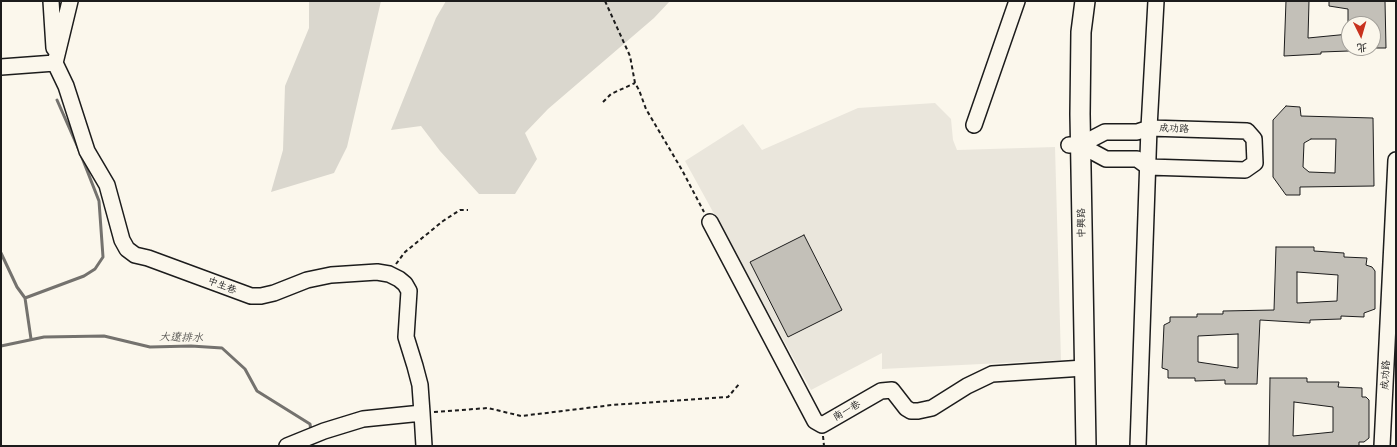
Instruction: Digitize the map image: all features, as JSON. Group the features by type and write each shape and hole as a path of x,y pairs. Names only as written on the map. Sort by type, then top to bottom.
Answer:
{"main road":[{"name":"中興路","path":"1072,1 1068,34 1074,145 1078,368 1073,446"},
{"name":"中興路","path":"1074,145 1081,32 1085,1"},
{"name":"中興路","path":"1078,368 1086,446"}],"lane":[{"path":"51,1 55,63"},
{"path":"55,63 70,1"},
{"path":"974,125 1017,1"},
{"name":"成功路","path":"1138,446 1149,128 1156,1"},
{"path":"1,67 55,63"},
{"name":"中生巷","path":"55,63 66,86 87,151 107,185 122,240 127,249 135,255 148,258 251,296 261,296 274,293 307,280 331,276 378,272 389,274 405,284 409,291 406,337 416,366 420,385 424,446"},
{"name":"成功路","path":"1149,128 1247,131 1254,139 1255,163 1245,170 1148,167 1137,159 1106,159 1074,145 1105,132 1137,132 1149,128"},
{"name":"成功路","path":"1382,446 1392,334 1396,160"},
{"name":"南一巷","path":"710,222 815,421 822,424 881,391 892,390 906,408 918,411 932,408 967,386 992,374 1078,368"},
{"path":"292,444 324,431 363,419 422,413"}],"path":[{"path":"605,1 630,56 635,83 646,109 682,170 710,222"},
{"path":"603,102 611,94 635,83"},
{"path":"389,274 410,247 443,221 460,210 468,210"},
{"path":"422,413 488,408 521,416 612,405 728,397 740,383"}],"shaded area":[{"path":"309,1 381,1 347,147 334,173 271,192 283,150 285,86 309,28"},
{"path":"446,1 670,1 654,18 548,109 525,133 537,159 515,194 479,194 440,151 421,126 391,130 436,18"},
{"path":"935,103 951,119 953,140 957,150 1055,147 1061,360 882,369 882,353 811,390 685,161 743,124 762,150 858,108"}],"building":[{"path":"1286,1 1309,1 1308,38 1341,35 1341,51 1284,56"},
{"path":"1329,1 1385,1 1386,48 1381,48 1381,16 1348,16 1348,9 1329,6"},
{"path":"1286,106 1300,107 1301,116 1373,118 1374,186 1300,187 1300,195 1286,195 1273,177 1273,120","holes":["1311,139 1336,139 1335,173 1309,172 1303,167 1304,143"]},
{"path":"804,235 842,310 788,337 750,262"},
{"path":"1276,247 1314,247 1314,251 1344,253 1344,257 1367,258 1366,265 1372,267 1375,271 1375,309 1364,313 1364,317 1341,316 1341,319 1310,320 1310,323 1260,320 1257,384 1225,384 1225,380 1195,381 1195,378 1168,378 1168,370 1162,368 1164,325 1170,322 1170,317 1197,317 1197,314 1223,314 1223,311 1274,310","holes":["1297,272 1338,275 1337,301 1297,303","1238,334 1238,368 1198,362 1198,336"]},
{"path":"1270,378 1307,378 1307,382 1339,382 1338,387 1362,388 1362,397 1366,397 1369,400 1369,438 1364,442 1359,442 1359,446 1269,446","holes":["1294,402 1333,407 1333,432 1293,436"]}],"waterway":[{"path":"57,100 79,150"},
{"path":"25,298 84,276 95,269 103,257 99,201 81,155"},
{"path":"1,253 17,287 25,298 31,339"},
{"name":"大遼排水","path":"1,346 44,337 104,336 150,347 191,346 222,348 245,369 257,391 310,424 311,431"}]}
